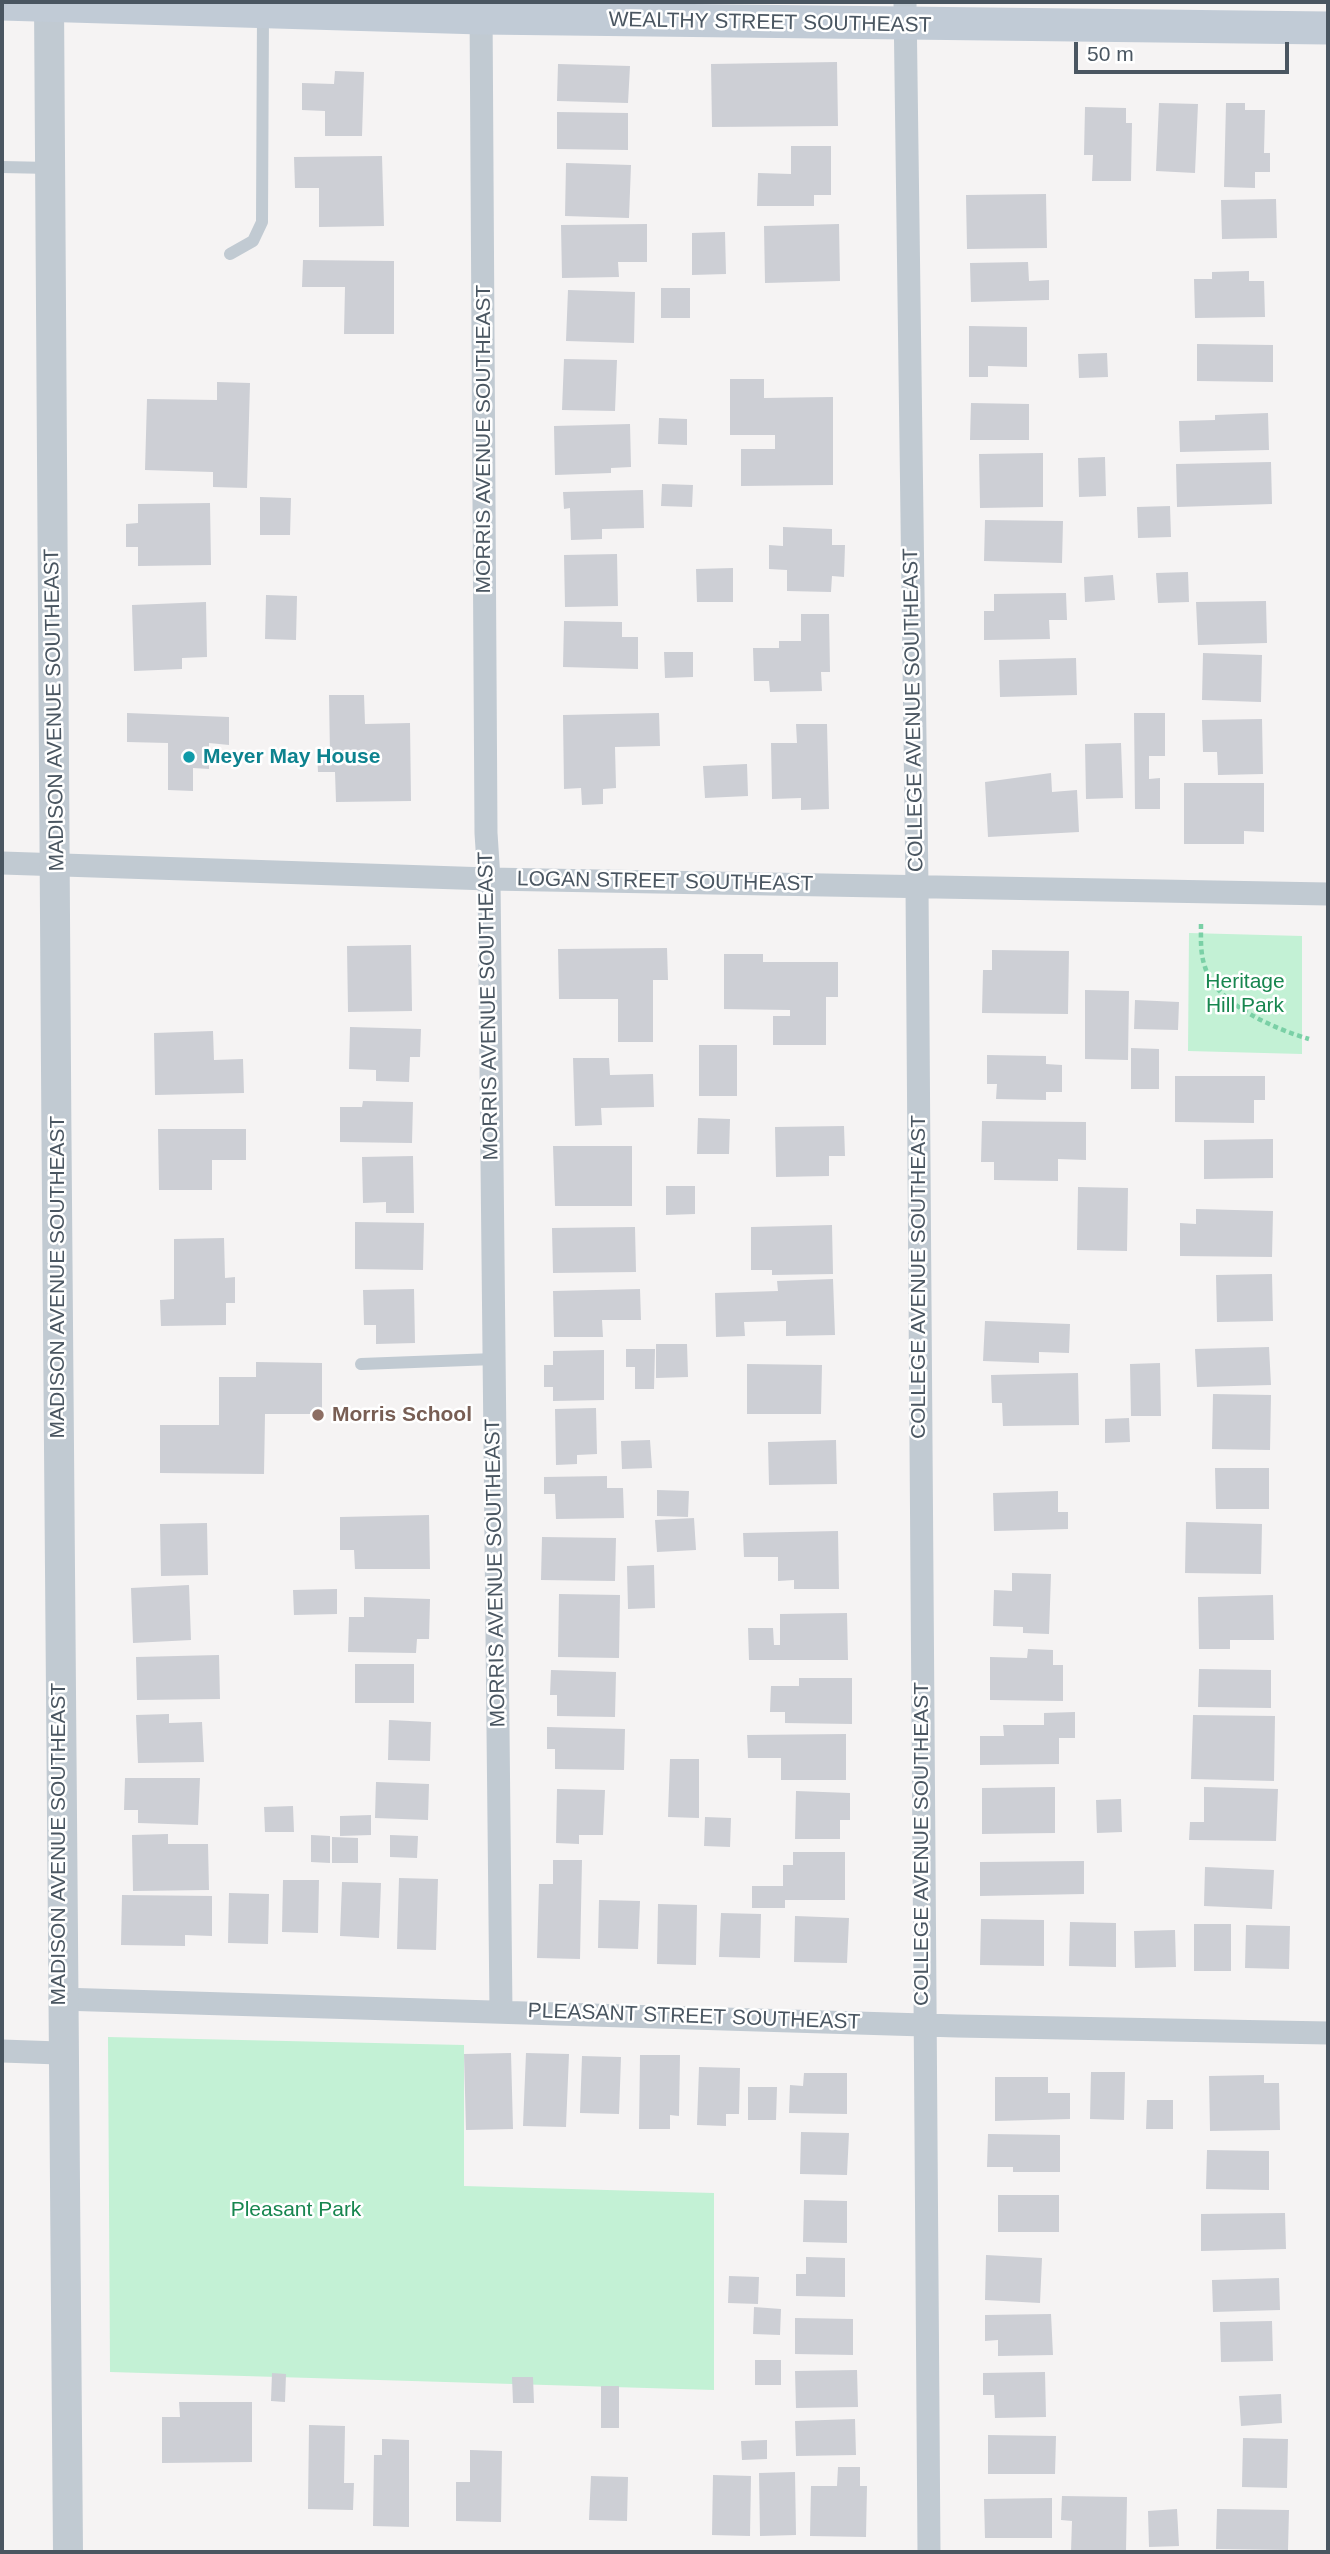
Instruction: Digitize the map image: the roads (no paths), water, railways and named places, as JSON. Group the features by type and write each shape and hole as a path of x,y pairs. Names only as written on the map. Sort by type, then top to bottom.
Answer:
{"main road":[{"name":"WEALTHY STREET SOUTHEAST","path":"2,4 49,3 263,12 481,10 905,13 1328,28"}],"street":[{"name":"MADISON AVENUE SOUTHEAST","path":"49,3 57,865 60,2053 68,2552"},
{"name":"MORRIS AVENUE SOUTHEAST","path":"481,10 486,832 489,879 501,2011"},
{"name":"COLLEGE AVENUE SOUTHEAST","path":"905,13 917,886 923,2025 929,2552"},
{"name":"LOGAN STREET SOUTHEAST","path":"2,863 489,879 1328,894"},
{"name":"PLEASANT STREET SOUTHEAST","path":"60,1999 923,2025 1328,2033"},
{"path":"2,2051 60,2053"}],"lane":[{"path":"230,254 253,241 262,222 263,12"},
{"path":"2,167 50,168"},
{"path":"361,1364 494,1359"}],"place":[{"name":"Meyer May House","path":"189,757"},
{"name":"Morris School","path":"318,1415"}],"park label":[{"name":"Heritage Hill Park","path":"1245,994"},
{"name":"Pleasant Park","path":"296,2210"}]}
